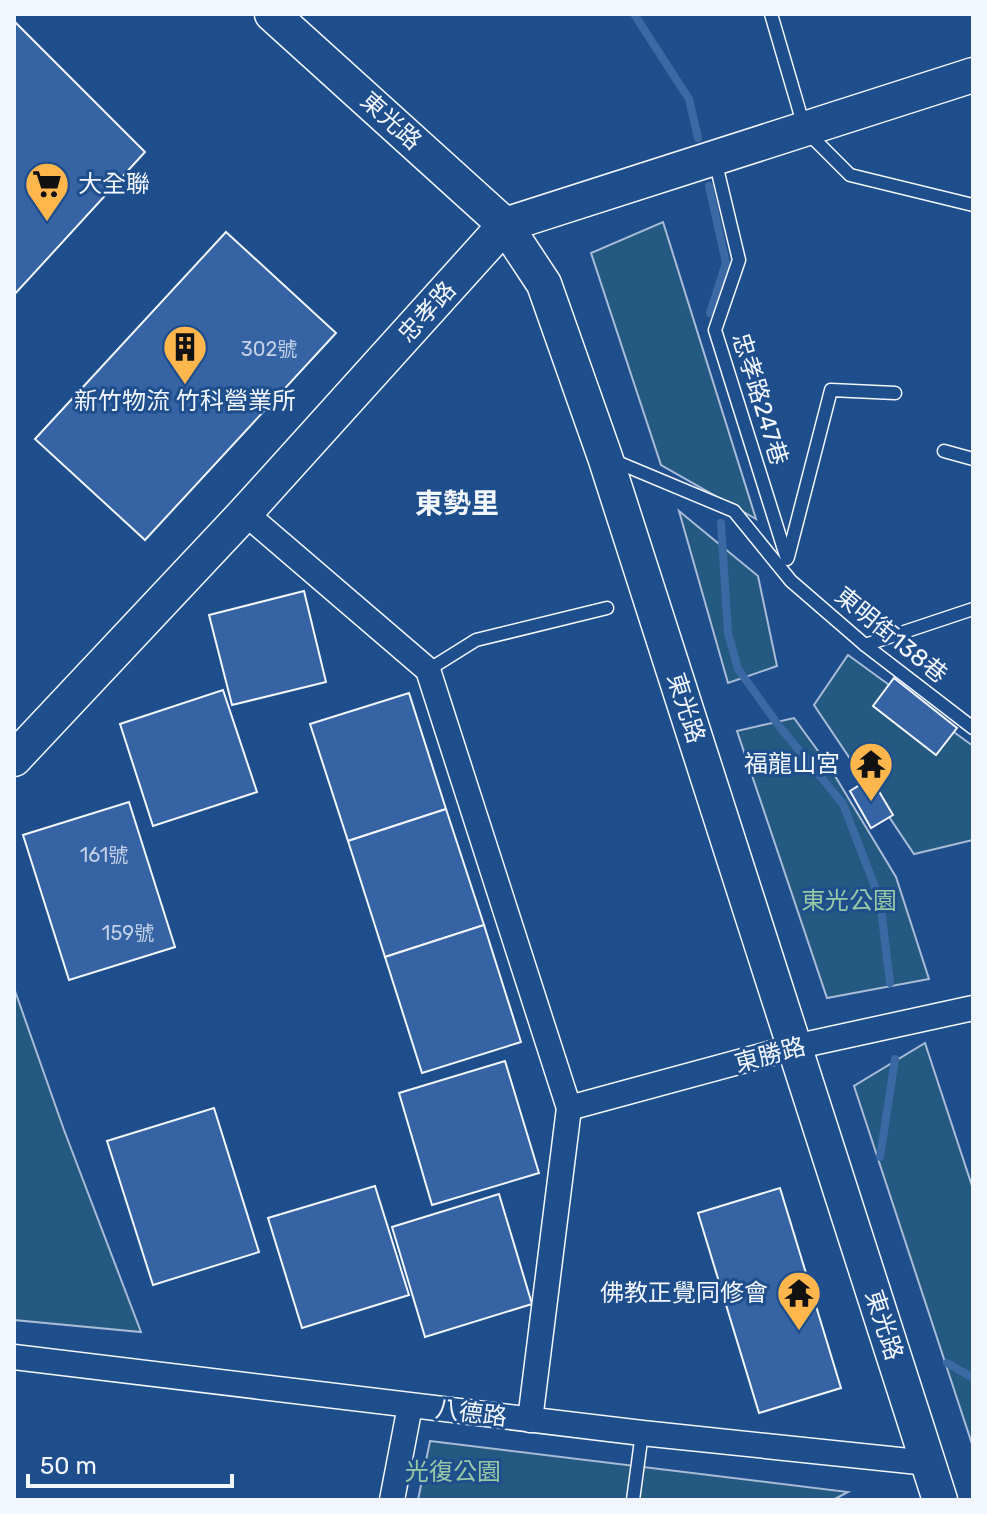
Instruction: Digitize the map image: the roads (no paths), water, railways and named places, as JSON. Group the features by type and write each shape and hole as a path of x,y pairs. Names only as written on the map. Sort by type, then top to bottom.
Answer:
{"street":[{"name":"東光路","path":"284,18 505,225 544,284 605,457 940,1500"},
{"path":"505,225 973,75"},
{"name":"忠孝路","path":"14,759 245,513 505,225"},
{"path":"245,513 428,670 569,1108 530,1420"},
{"name":"東勝路","path":"569,1108 794,1047 973,1008"},
{"name":"八德路","path":"14,1357 642,1433 928,1463"},
{"path":"392,1500 410,1406"}],"lane":[{"path":"771,14 805,130 850,175 973,205"},
{"name":"忠孝路247巷","path":"715,158 739,260 715,330 786,566"},
{"path":"786,566 831,390 895,393"},
{"path":"944,451 973,459"},
{"name":"東明街138巷","path":"605,457 734,511 865,645 973,728"},
{"path":"428,670 476,640 607,608"},
{"path":"865,645 973,609"},
{"path":"633,1500 642,1433"}],"waterway":[{"path":"634,14 689,99 698,138"},
{"path":"709,186 726,263 710,313"},
{"path":"721,523 728,633 738,669 779,726 843,804 880,900 890,983"},
{"path":"880,1157 895,1059"},
{"path":"947,1363 973,1378"}],"place":[{"name":"大全聯","path":"47,223"},
{"name":"新竹物流 竹科營業所","path":"185,386"},
{"name":"福龍山宮","path":"871,803"},
{"name":"佛教正覺同修會","path":"799,1332"}],"district":[{"name":"東勢里","path":"457,503"}],"park label":[{"name":"東光公園","path":"849,901"},
{"name":"光復公園","path":"453,1472"}]}
